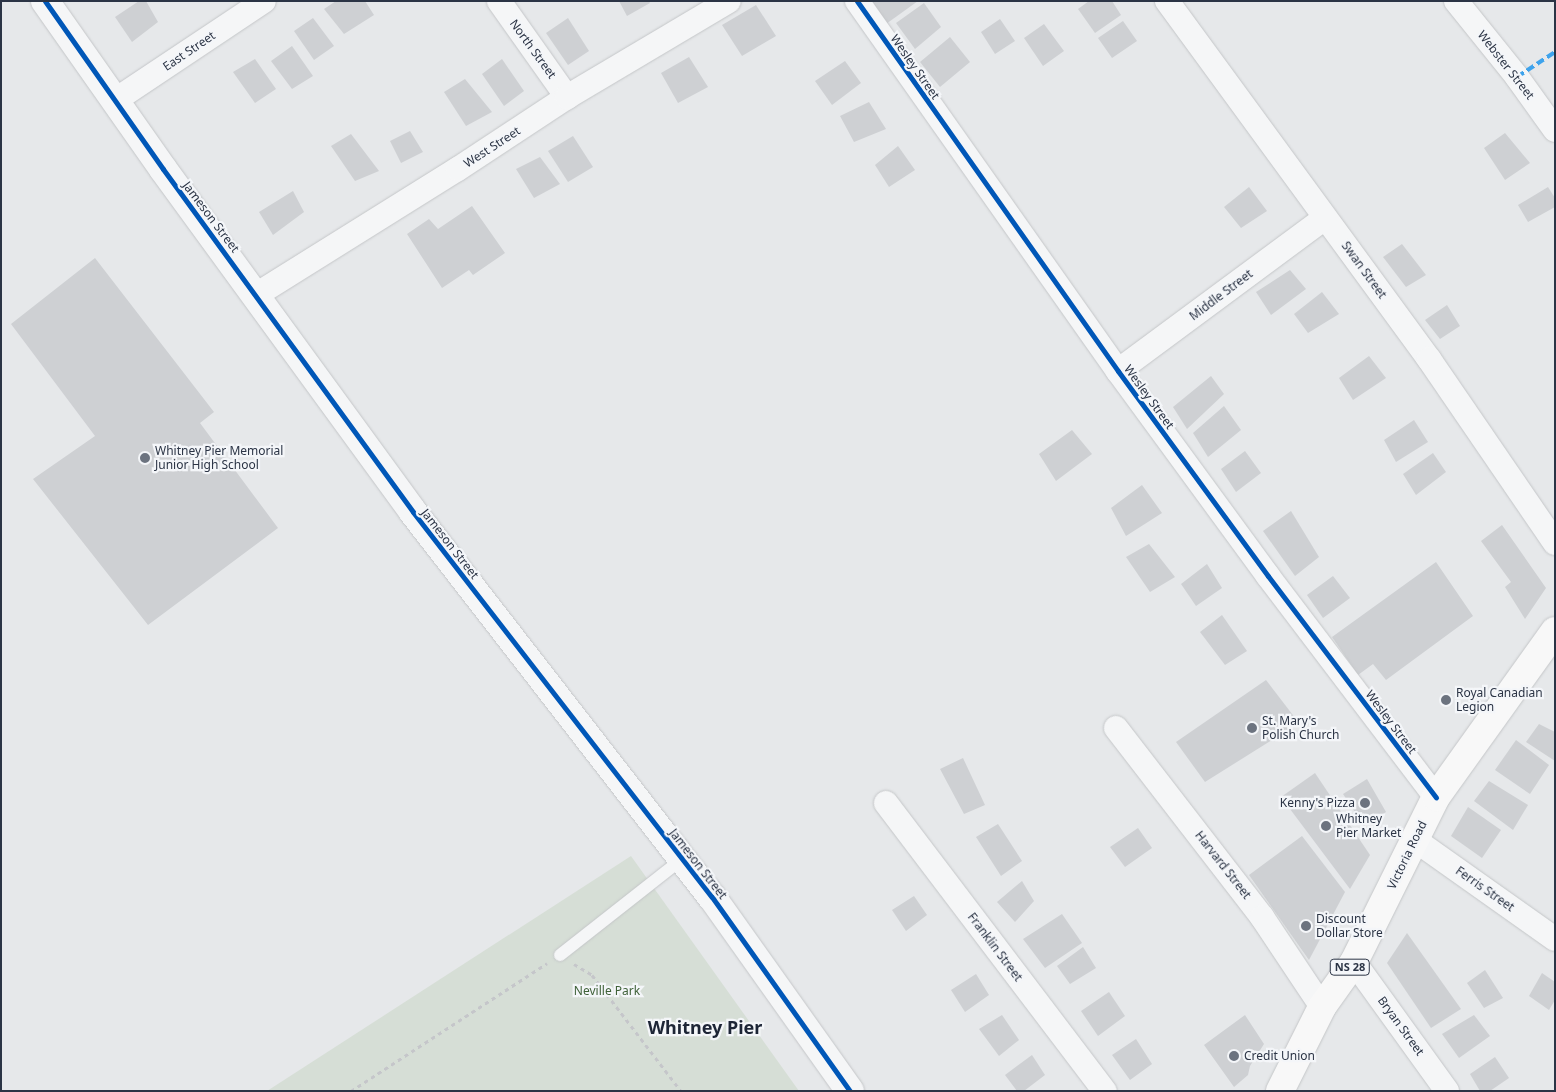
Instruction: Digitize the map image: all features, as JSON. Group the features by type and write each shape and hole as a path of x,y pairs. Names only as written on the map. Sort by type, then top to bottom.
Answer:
{"main road":[{"name":"Victoria Road","path":"1280,1091 1322,1007 1354,962 1436,797 1555,631"}],"street":[{"name":"Jameson Street","path":"45,1 114,101 413,512 729,920 850,1091"},
{"name":"East Street","path":"114,101 264,1"},
{"name":"North Street","path":"499,1 567,97"},
{"name":"West Street","path":"256,295 458,169 567,97 728,1"},
{"name":"Wesley Street","path":"857,1 1118,372 1268,576 1436,797"},
{"name":"Swan Street","path":"1167,1 1429,359 1555,543"},
{"name":"Webster Street","path":"1456,1 1517,77 1555,130"},
{"name":"Middle Street","path":"1118,372 1325,218"},
{"name":"Harvard Street","path":"1116,728 1262,917 1322,1007"},
{"name":"Franklin Street","path":"886,803 1105,1091"},
{"name":"Ferris Street","path":"1415,840 1552,932"},
{"name":"Bryan Street","path":"1354,962 1447,1091"}],"lane":[{"path":"560,955 682,859"}],"path":[{"path":"350,1091 560,955 592,975 681,1091"}],"green space":[{"name":"Neville Park","path":"631,856 799,1091 267,1091"}],"building":[{"path":"139,1 146,1 158,22 132,42 115,17"},
{"path":"336,1 365,1 374,15 344,34 324,9"},
{"path":"619,1 649,1 650,3 627,16"},
{"path":"870,1 918,1 886,24"},
{"path":"1089,1 1112,1 1121,15 1095,33 1078,9"},
{"path":"924,3 941,27 915,49 896,23"},
{"path":"756,5 776,36 742,56 722,25"},
{"path":"313,18 334,46 314,60 294,31"},
{"path":"568,18 589,51 568,65 546,33"},
{"path":"1000,19 1015,41 995,54 981,32"},
{"path":"1123,21 1137,41 1112,58 1098,38"},
{"path":"1044,24 1064,51 1043,66 1024,38"},
{"path":"950,37 970,62 940,87 920,62"},
{"path":"292,46 313,76 292,89 271,61"},
{"path":"689,57 708,87 678,103 661,73"},
{"path":"255,59 276,89 255,103 233,72"},
{"path":"502,59 524,91 504,106 482,74"},
{"path":"845,61 861,83 832,105 815,81"},
{"path":"465,79 492,112 466,126 444,92"},
{"path":"869,102 886,129 854,142 840,116"},
{"path":"410,131 423,152 401,163 390,141"},
{"path":"1505,133 1530,163 1505,180 1484,148"},
{"path":"351,134 379,171 355,181 331,146"},
{"path":"573,136 593,167 568,182 548,151"},
{"path":"898,146 915,170 889,187 875,165"},
{"path":"540,157 560,184 534,198 516,169"},
{"path":"1249,187 1267,211 1241,228 1224,207"},
{"path":"1548,187 1555,198 1555,207 1528,222 1518,205"},
{"path":"293,191 304,212 273,235 259,212"},
{"path":"472,206 505,253 473,275 469,270 442,288 407,234 429,219 438,229"},
{"path":"1402,244 1426,275 1406,287 1383,257"},
{"name":"Whitney Pier Memorial Junior High School","path":"95,258 214,412 200,423 278,528 148,625 33,479 95,436 11,324"},
{"path":"1290,270 1306,289 1271,315 1256,292"},
{"path":"1322,292 1339,314 1308,333 1294,314"},
{"path":"1447,305 1460,326 1440,339 1425,320"},
{"path":"1369,356 1386,378 1353,400 1339,378"},
{"path":"1211,376 1224,394 1187,429 1173,407"},
{"path":"1224,406 1241,430 1208,457 1193,433"},
{"path":"1414,420 1428,442 1396,462 1384,440"},
{"path":"1072,430 1092,454 1056,481 1039,454"},
{"path":"1245,451 1261,473 1236,492 1221,469"},
{"path":"1433,453 1446,472 1416,495 1403,474"},
{"path":"1142,485 1162,513 1126,536 1111,508"},
{"path":"1291,511 1319,557 1295,576 1263,531"},
{"path":"1502,525 1546,588 1525,619 1505,587 1511,582 1481,541"},
{"path":"1149,544 1175,577 1150,592 1126,557"},
{"path":"1436,562 1473,616 1386,680 1373,664 1358,675 1332,637"},
{"path":"1207,564 1222,588 1196,606 1181,584"},
{"path":"1333,576 1350,598 1323,618 1307,595"},
{"path":"1222,615 1247,651 1225,665 1200,632"},
{"path":"1266,680 1299,723 1205,782 1176,742"},
{"path":"1539,724 1555,732 1555,761 1526,742"},
{"path":"1516,740 1549,765 1530,794 1495,770"},
{"path":"963,758 985,805 964,814 940,769"},
{"name":"Whitney Pier Market","path":"1315,773 1370,855 1350,889 1281,797"},
{"name":"Kenny's Pizza","path":"1367,779 1386,812 1364,826 1343,794"},
{"path":"1489,781 1528,805 1513,830 1474,801"},
{"path":"1468,807 1501,830 1482,858 1451,836"},
{"path":"998,824 1022,861 1001,876 976,837"},
{"path":"1138,828 1152,848 1125,867 1110,847"},
{"name":"Discount Dollar Store","path":"1302,836 1345,892 1309,960 1249,875"},
{"path":"1022,881 1034,901 1015,922 997,902"},
{"path":"914,896 927,915 906,931 892,910"},
{"path":"1062,914 1082,943 1045,968 1023,939"},
{"path":"1407,933 1461,1009 1431,1028 1387,963"},
{"path":"1083,947 1096,968 1070,984 1057,966"},
{"path":"1485,970 1503,998 1484,1008 1467,983"},
{"path":"1542,973 1555,982 1555,1000 1549,1010 1529,996"},
{"path":"976,974 989,995 965,1012 951,990"},
{"path":"1109,992 1125,1016 1098,1036 1081,1011"},
{"path":"1002,1015 1019,1040 999,1056 979,1029"},
{"name":"Credit Union","path":"1245,1015 1264,1044 1250,1066 1248,1075 1234,1087 1204,1045"},
{"path":"1474,1015 1490,1036 1459,1058 1442,1034"},
{"path":"1136,1039 1152,1064 1130,1080 1112,1055"},
{"path":"1032,1055 1045,1075 1024,1091 1017,1091 1005,1075"},
{"path":"1495,1057 1509,1078 1490,1091 1480,1091 1470,1074"}],"marked path":[{"path":"1517,77 1555,52"}],"cycle path":[{"path":"45,1 163,169 413,512 712,897 850,1091"},
{"path":"857,1 1118,371 1268,576 1436,797"}],"place":[{"name":"Whitney Pier Memorial Junior High School","path":"145,458"},
{"name":"Royal Canadian Legion","path":"1446,700"},
{"name":"St. Mary's Polish Church","path":"1252,728"},
{"name":"Kenny's Pizza","path":"1365,803"},
{"name":"Whitney Pier Market","path":"1326,826"},
{"name":"Discount Dollar Store","path":"1306,926"},
{"name":"Credit Union","path":"1234,1056"}],"district":[{"name":"Whitney Pier","path":"705,1027"}]}
